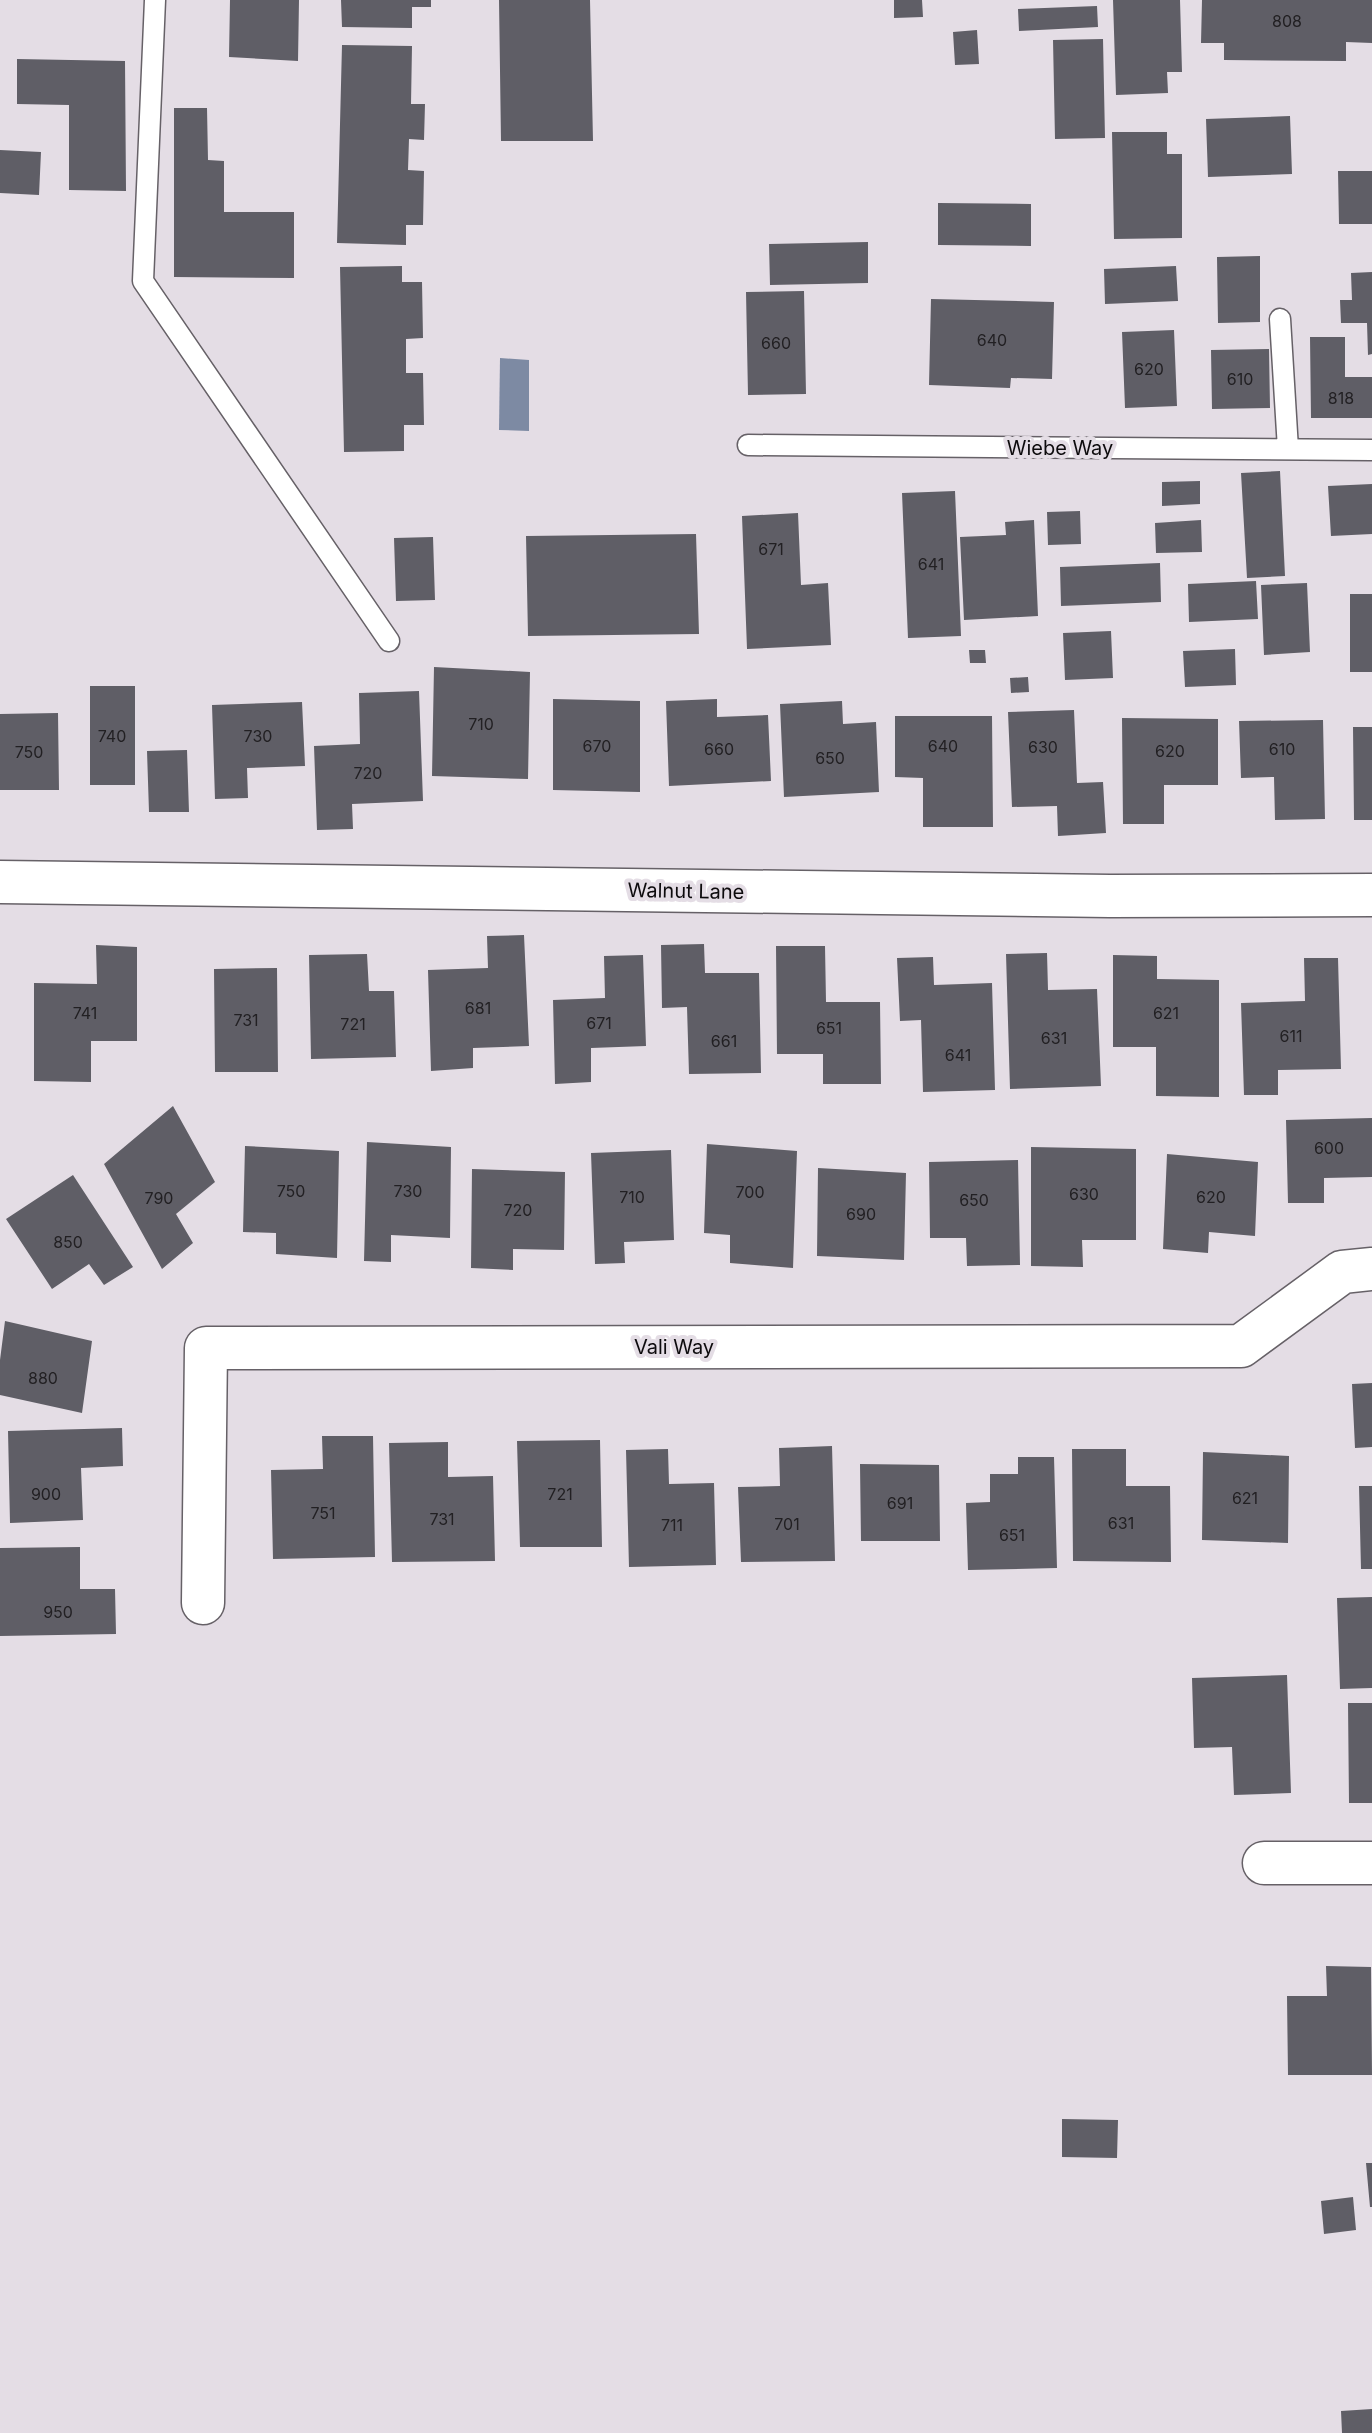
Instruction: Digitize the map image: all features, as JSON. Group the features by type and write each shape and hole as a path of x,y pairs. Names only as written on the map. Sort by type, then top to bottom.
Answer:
{"street":[{"name":"Walnut Lane","path":"0,882 1110,896 1372,895"},
{"name":"Vali Way","path":"203,1603 206,1348 1241,1346 1342,1272 1372,1269"},
{"path":"1264,1863 1372,1863"}],"lane":[{"path":"155,0 143,281 389,641"},
{"path":"1280,319 1288,449"},
{"name":"Wiebe Way","path":"748,445 1372,450"}],"water":[{"path":"500,358 529,360 529,431 499,430"}],"building":[{"path":"230,0 299,0 298,61 229,57"},
{"path":"341,0 431,0 431,7 412,7 412,28 342,27"},
{"path":"499,0 590,0 593,141 501,141"},
{"path":"894,0 922,0 923,17 894,18"},
{"path":"1113,0 1180,0 1182,72 1167,72 1168,93 1116,95"},
{"path":"1202,0 1372,0 1372,43 1346,42 1346,61 1224,60 1224,43 1201,43"},
{"path":"1097,6 1098,27 1019,31 1018,9"},
{"path":"977,30 979,64 955,65 953,32"},
{"path":"1103,39 1105,138 1055,139 1053,40"},
{"path":"342,45 412,46 411,104 425,104 424,140 409,139 408,170 424,171 423,225 406,225 406,245 337,243"},
{"path":"17,59 125,61 126,191 69,190 69,105 17,104"},
{"path":"174,108 207,108 208,160 224,161 224,212 294,212 294,278 174,277"},
{"path":"1290,116 1292,174 1208,177 1206,119"},
{"path":"1112,132 1167,132 1167,154 1182,154 1182,238 1114,239"},
{"path":"0,150 41,152 39,195 0,193"},
{"path":"1338,171 1372,171 1372,224 1339,224"},
{"path":"938,203 1031,204 1031,246 938,245"},
{"path":"868,242 868,283 770,285 769,244"},
{"path":"1260,256 1260,322 1218,323 1217,257"},
{"path":"402,266 402,282 422,282 423,338 406,339 406,373 423,373 424,425 404,425 404,451 344,452 340,267"},
{"path":"1176,266 1178,301 1105,304 1104,269"},
{"path":"1372,272 1372,354 1368,355 1367,323 1341,323 1340,300 1352,300 1351,273"},
{"path":"804,291 806,394 748,395 746,292"},
{"path":"931,299 1054,302 1052,379 1011,378 1010,388 929,385"},
{"path":"1174,330 1177,406 1125,408 1122,332"},
{"path":"1310,337 1345,337 1345,377 1372,377 1372,418 1311,418"},
{"path":"1269,349 1270,408 1212,409 1211,350"},
{"path":"1280,471 1285,576 1247,578 1241,473"},
{"path":"1200,481 1200,504 1162,506 1162,482"},
{"path":"1372,484 1372,534 1331,536 1328,486"},
{"path":"955,491 961,636 908,638 902,493"},
{"path":"1080,511 1081,544 1048,545 1047,512"},
{"path":"798,513 801,585 828,583 831,645 747,649 742,516"},
{"path":"1034,520 1038,616 964,620 960,537 1006,535 1005,522"},
{"path":"1201,520 1202,552 1156,553 1155,523"},
{"path":"696,534 699,634 528,636 526,536"},
{"path":"433,537 435,600 396,601 394,538"},
{"path":"1160,563 1161,602 1061,606 1060,567"},
{"path":"1256,581 1258,619 1189,622 1188,584"},
{"path":"1307,583 1310,652 1264,655 1261,585"},
{"path":"1350,594 1372,594 1372,672 1350,672"},
{"path":"1111,631 1113,678 1065,680 1063,633"},
{"path":"1235,649 1236,685 1185,687 1183,651"},
{"path":"969,650 985,650 986,663 970,663"},
{"path":"434,667 530,672 528,779 432,776"},
{"path":"1028,677 1029,692 1011,693 1010,678"},
{"path":"90,686 135,686 135,785 90,785"},
{"path":"419,691 423,801 352,804 353,829 317,830 314,746 360,744 359,693"},
{"path":"553,699 640,701 640,792 553,790"},
{"path":"717,699 717,717 768,715 771,781 669,786 666,701"},
{"path":"842,701 843,724 876,722 879,792 784,797 780,704"},
{"path":"302,702 305,766 247,768 248,798 215,799 212,705"},
{"path":"1074,710 1077,783 1103,782 1106,833 1058,836 1057,806 1012,807 1008,712"},
{"path":"58,713 59,790 0,790 0,714"},
{"path":"895,716 992,716 993,827 923,827 923,778 895,777"},
{"path":"1122,718 1218,719 1218,785 1164,785 1164,824 1123,824"},
{"path":"1323,720 1325,819 1275,820 1274,777 1241,778 1239,721"},
{"path":"1353,727 1372,727 1372,820 1354,820"},
{"path":"187,750 189,812 149,812 147,751"},
{"path":"524,935 529,1046 473,1048 473,1068 431,1071 428,970 488,968 487,936"},
{"path":"704,944 705,973 759,973 761,1073 689,1074 687,1007 662,1008 661,945"},
{"path":"96,945 137,947 137,1041 91,1041 91,1082 34,1081 34,983 97,984"},
{"path":"776,946 825,946 826,1002 880,1002 881,1084 823,1084 823,1054 777,1054"},
{"path":"1047,953 1048,990 1097,989 1101,1086 1010,1089 1006,954"},
{"path":"367,954 369,991 394,991 396,1057 311,1059 309,955"},
{"path":"643,955 646,1046 591,1048 591,1082 555,1084 553,1000 605,998 604,956"},
{"path":"1113,955 1157,956 1157,979 1219,980 1219,1097 1156,1096 1156,1047 1113,1047"},
{"path":"933,957 934,985 992,983 995,1090 923,1092 921,1020 900,1021 897,958"},
{"path":"1304,958 1338,958 1341,1069 1278,1070 1278,1095 1244,1095 1241,1003 1305,1001"},
{"path":"277,968 278,1072 215,1072 214,969"},
{"path":"173,1106 215,1182 176,1214 193,1243 162,1269 104,1164"},
{"path":"1372,1118 1372,1177 1324,1178 1324,1203 1288,1203 1286,1120"},
{"path":"367,1142 451,1147 450,1238 391,1235 391,1262 364,1261"},
{"path":"707,1144 797,1151 793,1268 730,1263 730,1235 704,1233"},
{"path":"245,1146 339,1151 337,1258 276,1254 276,1233 243,1232"},
{"path":"1031,1147 1136,1149 1136,1240 1082,1240 1083,1267 1031,1266"},
{"path":"671,1150 674,1240 624,1242 625,1263 595,1264 591,1153"},
{"path":"1167,1154 1258,1162 1255,1236 1209,1232 1208,1253 1163,1249"},
{"path":"1018,1160 1020,1265 967,1266 966,1238 930,1238 929,1162"},
{"path":"818,1168 906,1173 904,1260 817,1256"},
{"path":"472,1169 565,1172 564,1250 513,1249 513,1270 471,1268"},
{"path":"73,1175 133,1267 104,1285 89,1264 52,1289 6,1219"},
{"path":"5,1321 92,1341 82,1413 0,1395"},
{"path":"1372,1383 1372,1447 1355,1448 1352,1384"},
{"path":"122,1428 123,1466 81,1468 83,1520 10,1523 8,1431"},
{"path":"322,1436 373,1436 375,1557 273,1559 271,1470 323,1469"},
{"path":"600,1440 602,1547 520,1547 517,1441"},
{"path":"448,1442 448,1477 493,1476 495,1561 392,1562 389,1443"},
{"path":"832,1446 835,1561 741,1562 738,1487 780,1486 779,1448"},
{"path":"668,1449 669,1484 714,1483 716,1565 629,1567 626,1450"},
{"path":"1072,1449 1126,1449 1126,1486 1170,1486 1171,1562 1073,1561"},
{"path":"1203,1452 1289,1456 1288,1543 1202,1540"},
{"path":"1018,1457 1054,1457 1057,1568 968,1570 966,1503 990,1502 990,1474 1018,1474"},
{"path":"860,1464 939,1465 940,1541 861,1541"},
{"path":"1359,1486 1372,1486 1372,1569 1361,1569"},
{"path":"80,1547 80,1589 115,1589 116,1634 0,1636 0,1548"},
{"path":"1372,1597 1372,1688 1340,1689 1337,1598"},
{"path":"1287,1675 1291,1793 1234,1795 1232,1747 1194,1748 1192,1678"},
{"path":"1348,1703 1372,1703 1372,1803 1349,1803"},
{"path":"1326,1966 1371,1967 1372,2075 1288,2075 1287,1996 1327,1996"},
{"path":"1062,2119 1118,2120 1117,2158 1062,2157"},
{"path":"1366,2163 1372,2163 1372,2207 1370,2207"},
{"path":"1353,2197 1356,2230 1324,2234 1321,2201"},
{"path":"1372,2409 1372,2433 1342,2433 1341,2411"}]}
